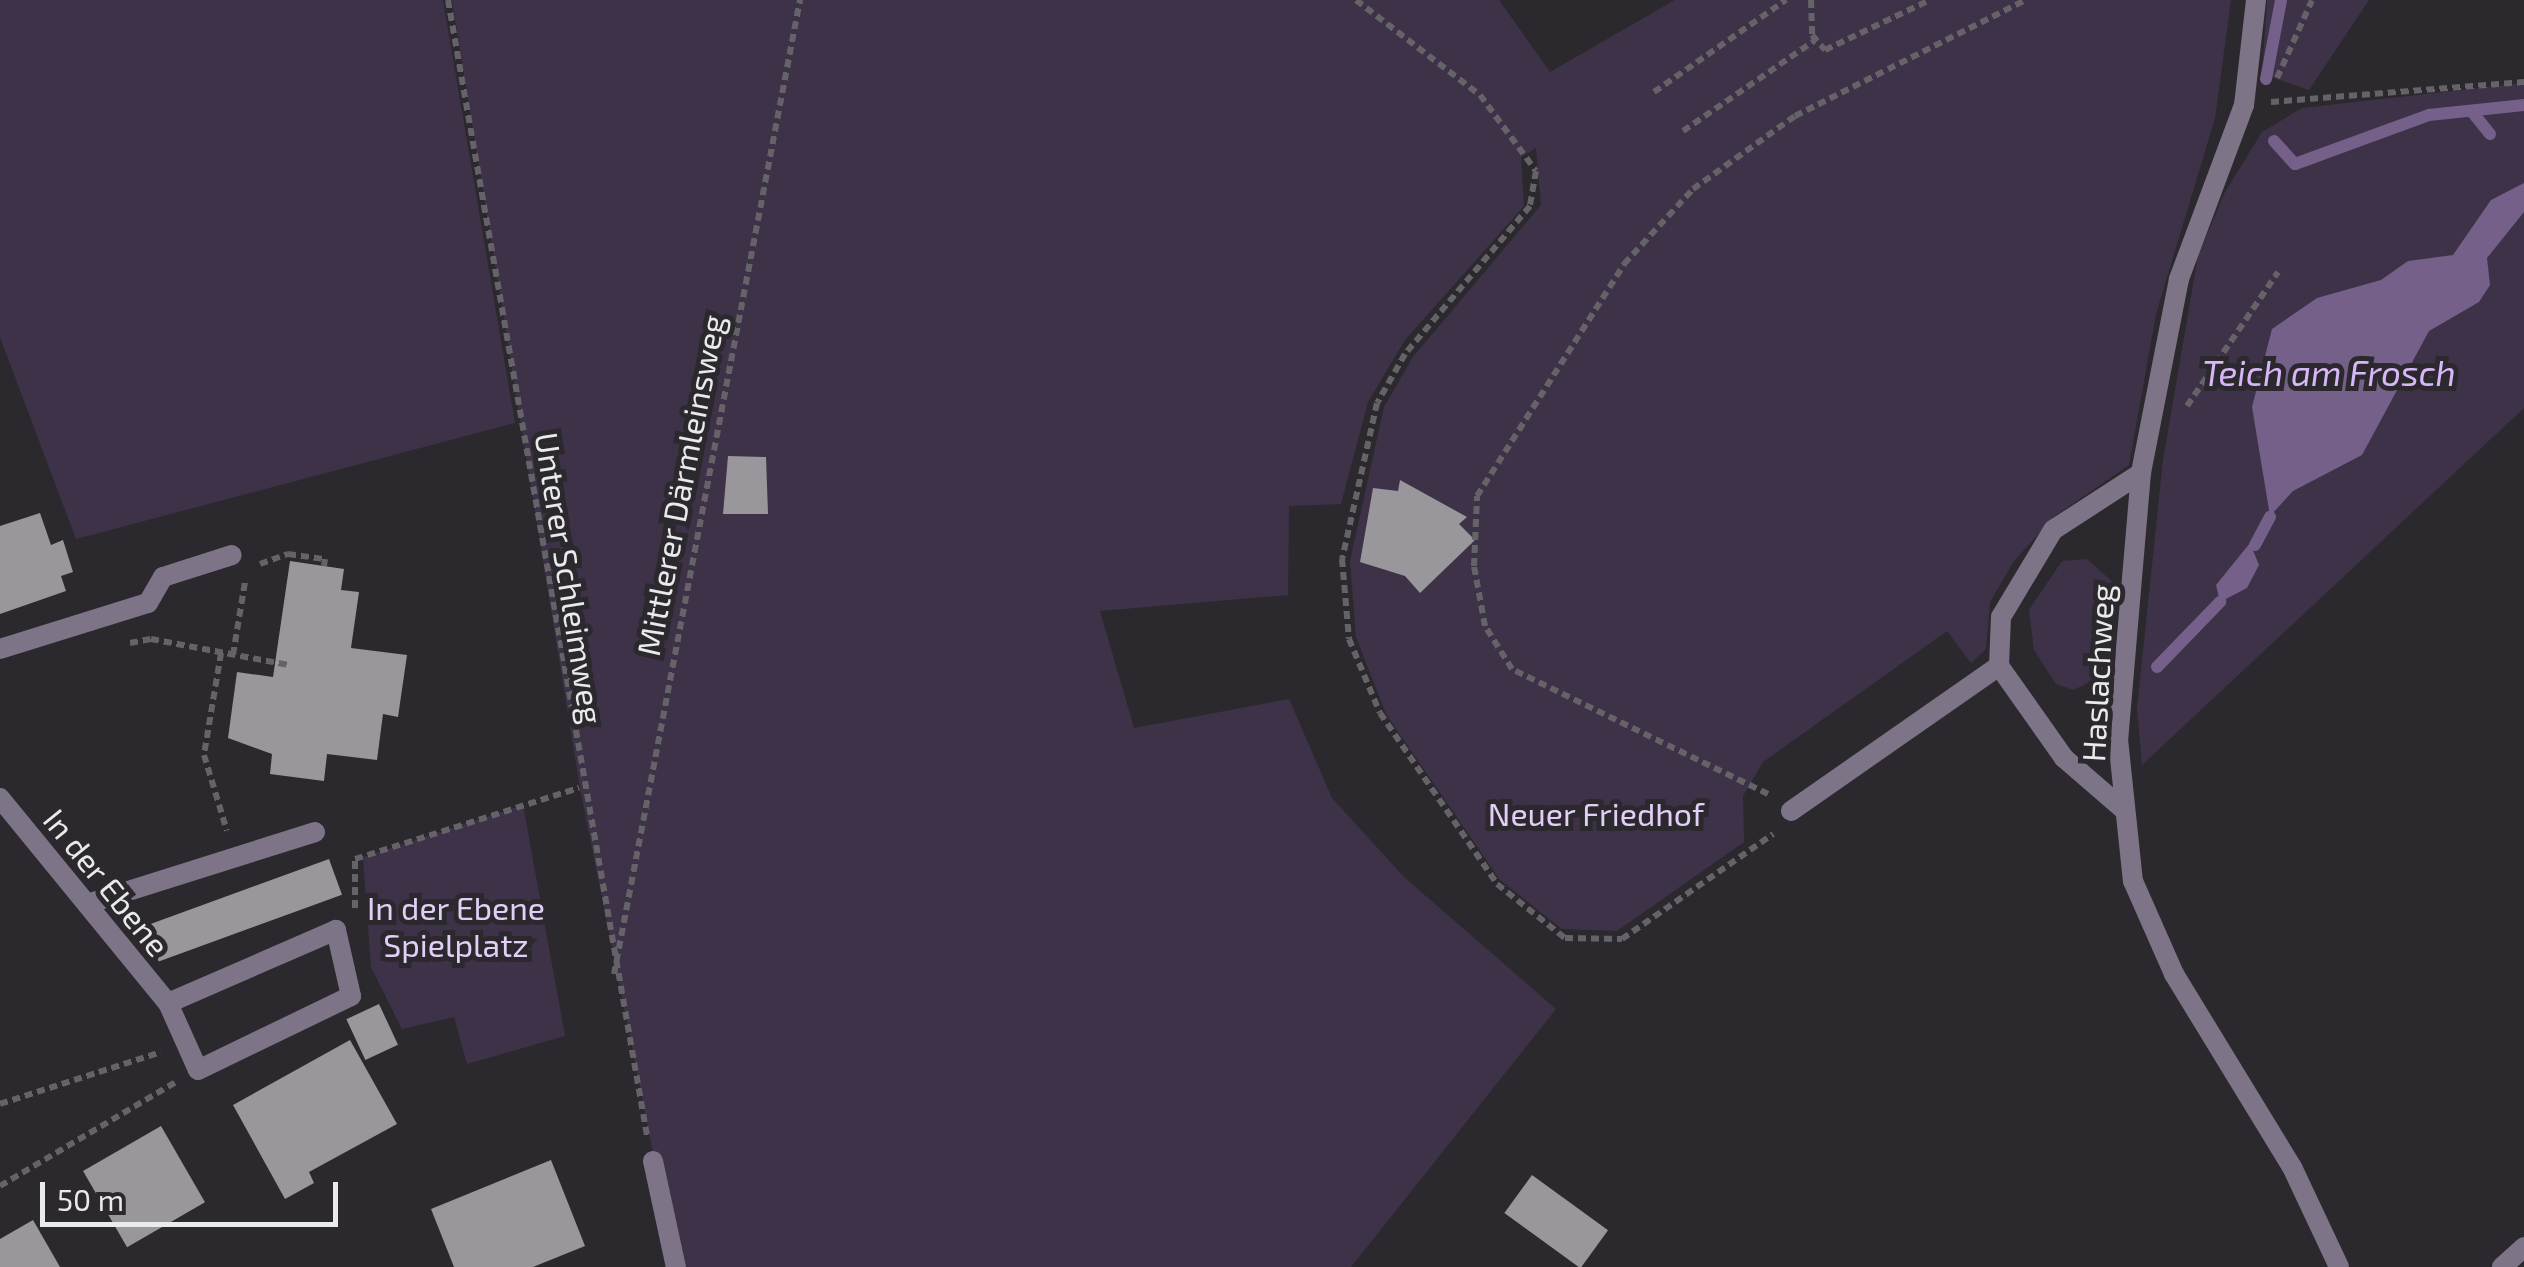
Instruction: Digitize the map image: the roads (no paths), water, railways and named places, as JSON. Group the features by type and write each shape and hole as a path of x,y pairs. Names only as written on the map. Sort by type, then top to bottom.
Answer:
{"street":[{"name":"Haslachweg","path":"2256,0 2245,100 2178,279 2142,473 2118,739 2133,881 2174,974 2292,1167 2339,1267"},
{"path":"2123,809 2064,758 1999,666 2001,618 2022,572 2053,530 2142,473"},
{"path":"0,649 148,602 164,577 232,555"},
{"path":"1791,812 1999,666"},
{"name":"In der Ebene","path":"0,798 168,1003 198,1070 351,996 336,930 168,1003"},
{"path":"87,904 314,832"},
{"path":"653,1162 676,1267"},
{"path":"2502,1267 2524,1247"}],"water":[{"name":"Teich am Frosch","path":"2524,183 2524,212 2487,258 2490,285 2479,302 2429,331 2362,455 2293,491 2270,516 2252,407 2272,329 2317,298 2381,280 2408,261 2453,255 2491,200"},
{"path":"2250,543 2259,565 2247,588 2220,602 2216,585"}],"waterway":[{"path":"2266,79 2281,0"},
{"path":"2274,141 2295,164 2429,115 2524,105"},
{"path":"2473,113 2490,134"},
{"path":"2255,545 2270,517"},
{"path":"2157,667 2220,602"}],"park label":[{"name":"Neuer Friedhof","path":"1596,813"},
{"name":"In der Ebene Spielplatz","path":"456,926"}]}
